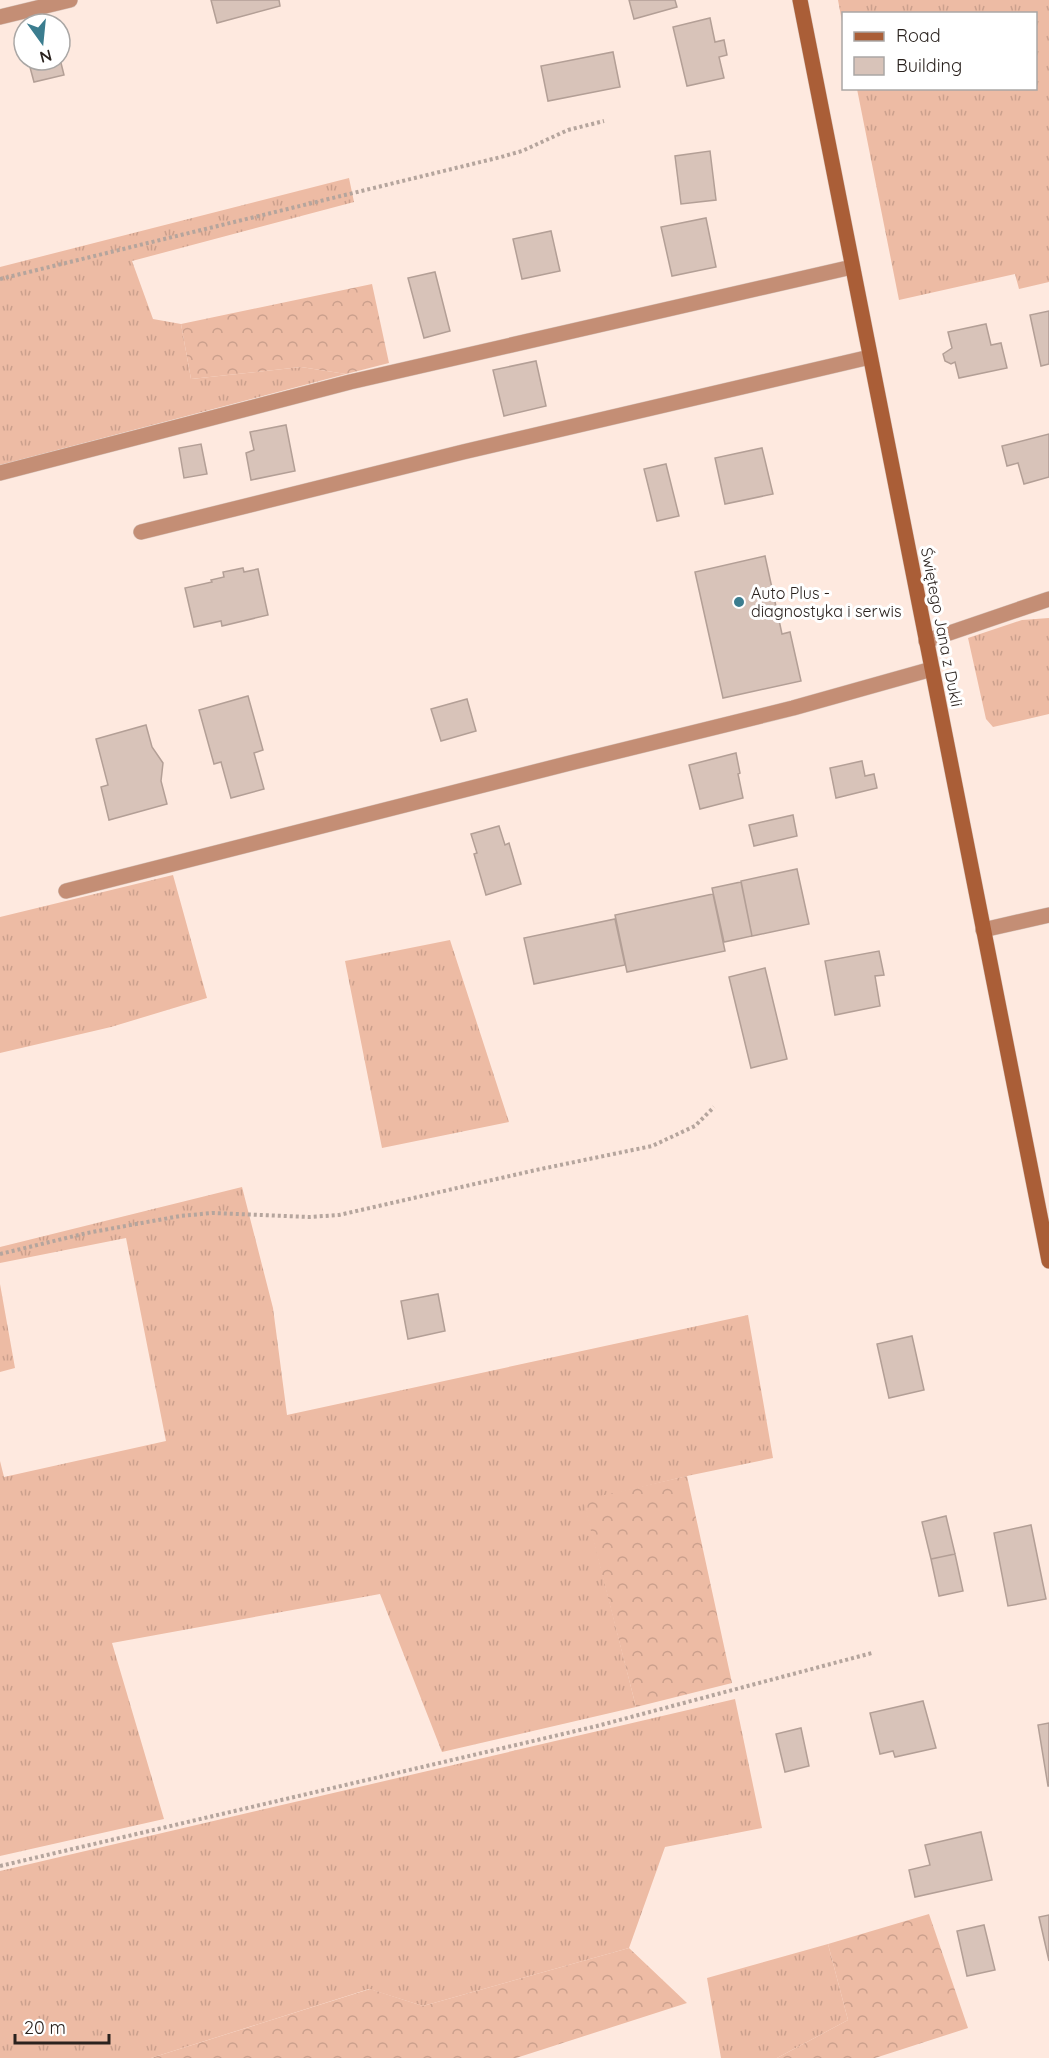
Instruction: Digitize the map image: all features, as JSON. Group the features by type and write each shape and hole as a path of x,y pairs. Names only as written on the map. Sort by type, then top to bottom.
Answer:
{"main road":[{"name":"Świętego Jana z Dukli","path":"800,0 1049,1261"}],"lane":[{"path":"0,17 70,0"},
{"path":"0,473 350,382 852,267"},
{"path":"141,532 463,452 870,357"},
{"path":"926,641 1049,599"},
{"path":"66,891 559,765 793,708 932,669"},
{"path":"983,930 1049,915"}],"path":[{"path":"0,279 501,157 522,151 568,130 604,121"},
{"path":"0,1254 87,1233 180,1216 212,1213 309,1217 339,1215 652,1146 695,1126 714,1107"},
{"path":"0,1866 597,1726 872,1653"}],"green space":[{"path":"838,0 1049,0 1049,282 1019,289 1015,274 899,300 857,90 1037,90 1037,12 842,12 842,22"},
{"path":"349,178 354,202 132,261 153,319 181,324 191,379 301,367 346,374 0,465 0,267"},
{"path":"372,284 389,363 346,374 301,367 191,379 181,324"},
{"path":"1049,618 1049,714 993,727 986,719 968,638 1022,620"},
{"path":"173,875 207,998 111,1027 0,1053 0,917"},
{"path":"450,940 509,1122 382,1148 345,961"},
{"path":"242,1187 273,1308 287,1415 748,1315 773,1458 584,1501 636,1707 442,1752 380,1594 112,1643 164,1819 0,1856 0,1461 4,1477 166,1441 126,1238 0,1263 0,1247"},
{"path":"0,1284 15,1368 0,1372"},
{"path":"687,1476 732,1683 636,1707 583,1500"},
{"path":"735,1699 762,1828 665,1847 629,1948 423,2006 369,1989 151,2058 0,2058 0,1871"},
{"path":"929,1914 968,2028 875,2058 777,2058 848,2020 828,1944"},
{"path":"828,1944 848,2020 777,2058 721,2058 707,1978"},
{"path":"629,1948 687,2003 516,2058 151,2058 370,1989 423,2006"}],"building":[{"path":"211,0 279,0 280,6 217,23"},
{"path":"629,0 675,0 677,7 634,19"},
{"path":"710,18 715,42 724,40 727,55 719,57 724,78 687,86 673,27"},
{"path":"613,52 620,87 548,101 541,66"},
{"path":"31,72 63,72 64,75 34,82"},
{"path":"710,151 716,200 681,204 675,156"},
{"path":"706,218 716,267 672,276 661,227"},
{"path":"551,231 560,271 522,279 513,239"},
{"path":"435,272 450,331 424,338 408,278"},
{"path":"1049,311 1049,364 1041,366 1030,315"},
{"path":"986,324 991,345 1001,343 1007,368 959,378 955,362 951,364 945,361 943,354 952,348 948,332"},
{"path":"536,361 546,406 504,416 493,370"},
{"path":"286,425 295,471 251,480 246,453 254,450 250,432"},
{"path":"1049,434 1049,477 1024,484 1018,463 1007,466 1002,446"},
{"path":"201,444 207,474 184,478 179,448"},
{"path":"762,448 773,494 725,504 715,458"},
{"path":"666,464 679,516 657,521 644,469"},
{"name":"Auto Plus - diagnostyka i serwis","path":"765,556 782,634 790,632 801,681 723,698 695,572"},
{"path":"243,568 244,572 258,569 268,615 222,626 221,621 194,627 185,588 212,582 211,580 224,577 223,572"},
{"path":"248,696 263,750 254,753 264,789 231,798 221,762 214,764 199,710"},
{"path":"467,699 476,731 441,741 431,709"},
{"path":"146,725 152,747 163,763 161,781 167,804 109,820 101,787 108,785 96,739"},
{"path":"736,753 743,798 700,809 689,765"},
{"path":"862,761 865,776 874,774 877,788 836,798 830,768"},
{"path":"793,815 797,836 754,846 749,825"},
{"path":"499,826 505,845 509,843 521,884 486,895 474,854 477,853 471,834"},
{"path":"797,869 809,924 752,936 741,881"},
{"path":"741,882 752,936 724,942 712,888"},
{"path":"713,894 725,951 627,972 615,915"},
{"path":"615,919 625,965 534,984 524,938"},
{"path":"879,951 884,975 875,976 880,1006 835,1015 825,961"},
{"path":"765,968 787,1059 751,1068 729,977"},
{"path":"438,1294 445,1331 408,1339 401,1301"},
{"path":"912,1336 924,1390 889,1398 877,1344"},
{"path":"946,1516 955,1554 931,1559 922,1522"},
{"path":"1031,1525 1046,1599 1008,1606 994,1533"},
{"path":"955,1554 963,1591 939,1596 931,1559"},
{"path":"923,1701 936,1748 895,1757 893,1751 880,1754 870,1713"},
{"path":"1049,1723 1049,1786 1048,1786 1038,1725"},
{"path":"801,1728 809,1766 785,1772 776,1734"},
{"path":"981,1832 992,1880 915,1897 909,1870 930,1865 925,1845"},
{"path":"1049,1915 1049,1961 1039,1917"},
{"path":"984,1925 995,1970 967,1976 957,1931"}],"place":[{"name":"Auto Plus - diagnostyka i serwis","path":"739,602"}]}
